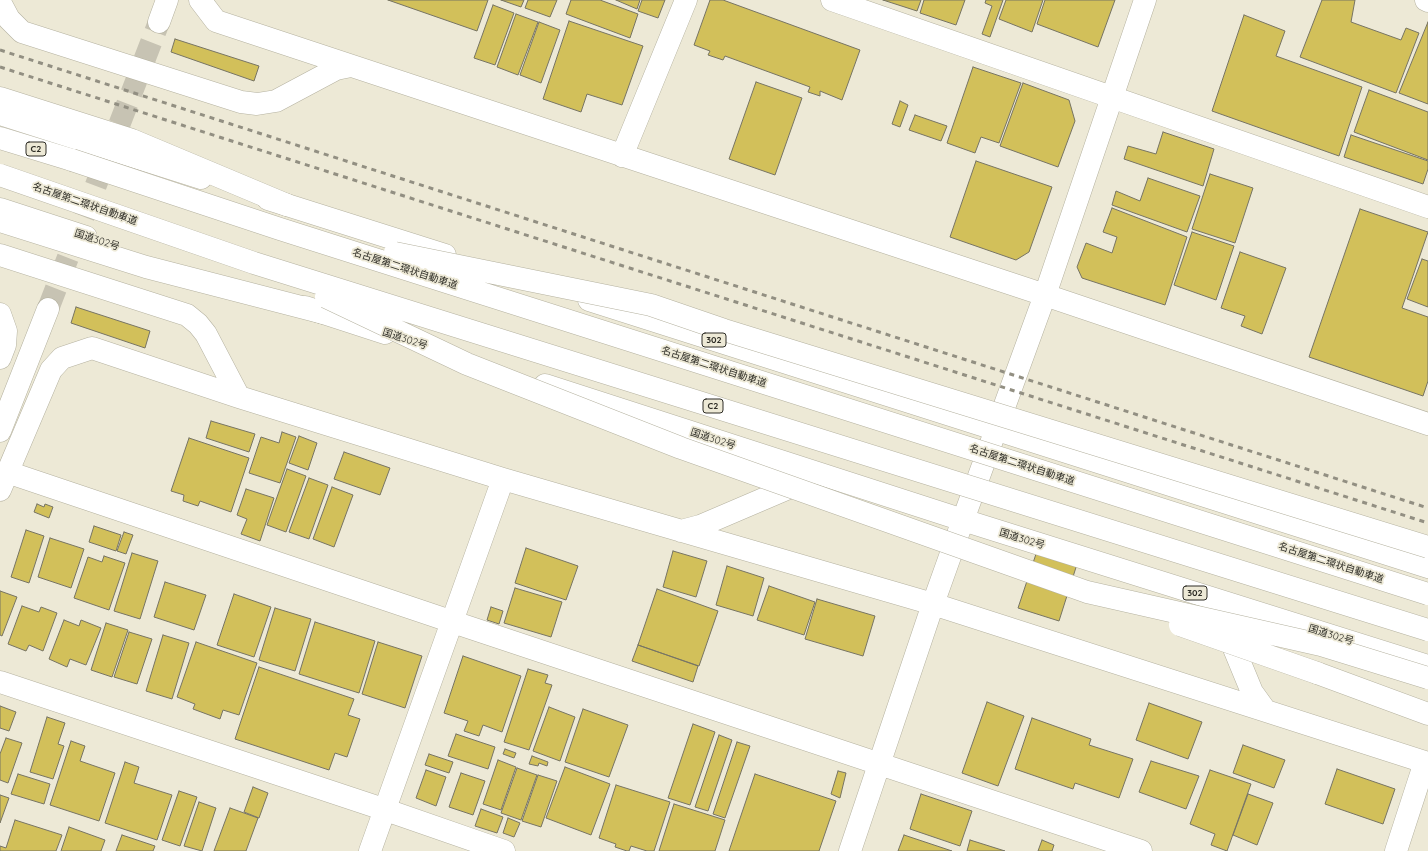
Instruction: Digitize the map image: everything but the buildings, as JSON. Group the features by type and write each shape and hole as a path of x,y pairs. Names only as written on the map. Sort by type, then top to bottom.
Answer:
{"main road":[{"path":"159,22 167,0"},
{"path":"200,0 216,21 1045,295 1428,424"},
{"path":"622,156 686,0"},
{"path":"832,0 1113,96 1428,207"},
{"path":"850,851 880,765 932,604 1045,295 1146,0"},
{"path":"0,2 9,19 22,32 241,102 257,104 276,101 336,69 351,66"},
{"path":"0,98 132,140 287,205"},
{"name":"302","path":"0,114 1428,566"},
{"name":"名古屋第二環状自動車道","path":"0,138 280,229 1428,594"},
{"name":"名古屋第二環状自動車道","path":"0,175 254,263 1428,630"},
{"name":"国道302号","path":"0,209 963,520 1428,666"},
{"path":"0,221 146,267 324,313"},
{"path":"280,229 651,305 724,330 1428,547"},
{"path":"0,255 187,315 198,324 206,334 239,397"},
{"path":"254,263 467,364 666,443 1428,714"},
{"path":"0,431 48,309"},
{"path":"0,314 6,331 5,345 0,358"},
{"path":"1141,851 453,622 4,481 51,370 62,358 76,352 92,348 239,397 503,479 932,604 1427,762 1396,851"},
{"path":"681,531 700,526 820,474"},
{"path":"370,851 386,810 503,479"},
{"path":"1367,547 1428,541"},
{"path":"1087,592 1321,644 1428,678"},
{"path":"1213,598 1252,692 1265,710"},
{"path":"1336,636 1428,672"},
{"path":"0,682 386,810 504,851"}],"tunnel":[{"path":"48,309 159,22"}],"railway":[{"path":"0,50 1428,508"},
{"path":"0,67 1428,523"}]}
